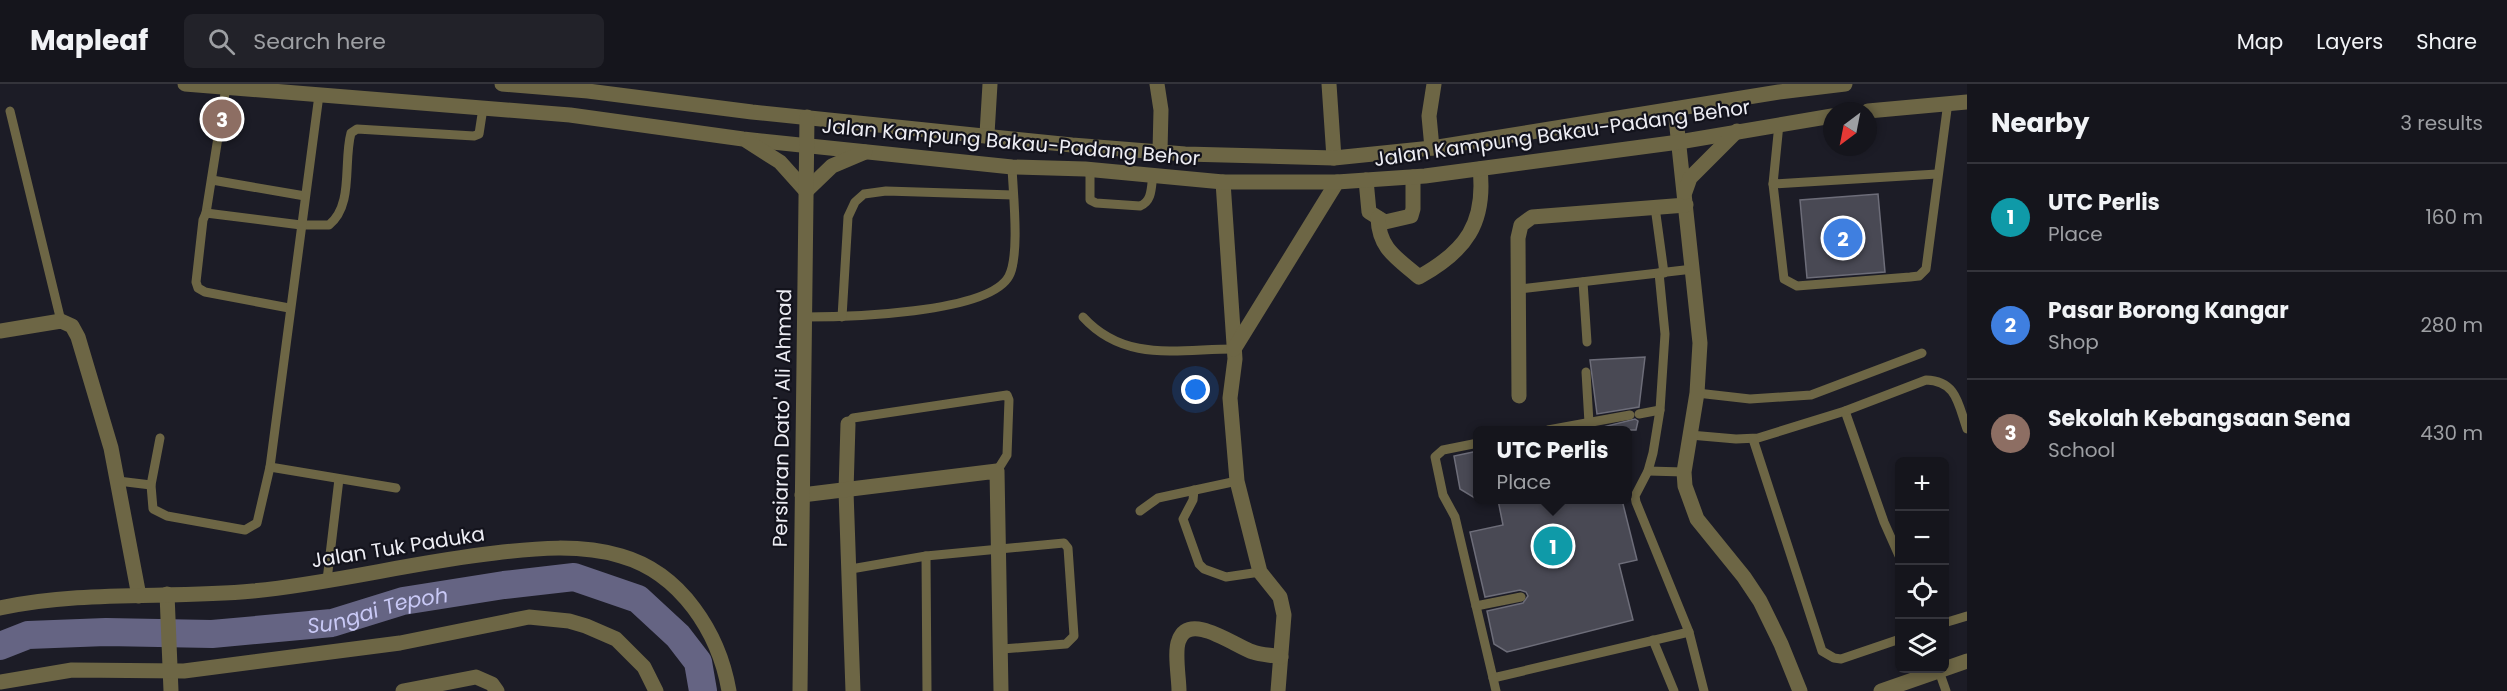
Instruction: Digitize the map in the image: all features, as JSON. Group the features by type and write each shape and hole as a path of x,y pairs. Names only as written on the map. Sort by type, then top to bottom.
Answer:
{"street":[{"name":"Jalan Kampung Bakau-Padang Behor","path":"185,84 570,115 743,139 1012,167 1153,174 1223,182 1337,182 1413,177 1679,142 1823,117"},
{"name":"Jalan Kampung Bakau-Padang Behor","path":"502,84 587,88 807,117 987,134 1072,145 1334,158 1432,148 1845,84"},
{"path":"987,134 990,84"},
{"path":"1157,84 1161,110 1160,151"},
{"path":"1329,84 1334,158"},
{"path":"1432,148 1429,116 1434,84"},
{"path":"1877,110 1967,102"},
{"path":"1675,109 1700,343 1697,393 1684,472 1687,495 1697,519 1744,577 1760,601 1800,691"},
{"name":"Persiaran Dato' Ali Ahmad","path":"800,691 807,117"},
{"path":"1685,198 1690,178 1737,131"},
{"path":"743,139 780,162 806,191 832,166 870,151"},
{"path":"1377,219 1378,234 1387,248 1419,277 1469,237 1478,215 1482,187 1480,169"},
{"path":"1366,180 1369,212 1385,222 1411,216 1413,177"},
{"path":"1223,182 1234,349 1230,398 1236,481 1260,572 1280,597 1284,615 1278,691"},
{"path":"1234,349 1337,182"},
{"path":"1519,396 1518,238 1521,225 1532,217 1655,207 1685,198"},
{"path":"0,331 67,323 78,337 108,437 139,596"},
{"path":"848,424 846,491 851,569 854,691"},
{"path":"802,495 997,471 1001,691"},
{"name":"Jalan Tuk Paduka","path":"0,608 60,599 255,591 450,558 531,549 568,549 622,556 652,569 672,585 701,618 718,652 729,691"},
{"path":"167,594 171,691"},
{"path":"0,682 72,670 130,669 170,672 400,642 529,617 569,621 616,639 644,667 656,691"},
{"path":"1179,691 1177,642 1182,633 1188,629 1209,630 1253,652 1281,657"},
{"path":"1949,668 1967,661"},
{"path":"1881,691 1934,673"},
{"path":"403,691 476,677 494,687"}],"lane":[{"path":"226,87 212,180 203,220 196,282 198,288 205,292 289,308"},
{"path":"160,438 150,485 153,509 167,516 245,530 257,523 270,467 289,308 319,95"},
{"path":"1779,124 1773,184 1781,272 1784,279 1797,286 1919,276 1926,269 1948,102"},
{"path":"206,213 301,225 329,225 338,218 343,206 348,143 351,133 357,129 474,136 479,134 481,128 483,108"},
{"path":"10,111 67,323"},
{"path":"804,317 842,317 913,311 963,302 997,290 1010,274 1014,257 1012,167"},
{"path":"1090,170 1090,200 1096,203 1140,206 1146,204 1150,199 1153,174"},
{"path":"1773,184 1937,174"},
{"path":"212,180 305,196"},
{"path":"842,317 848,218 855,202 864,194 886,190 1013,195"},
{"path":"1655,207 1665,334 1660,410 1648,471 1638,489 1636,502 1689,632 1704,691"},
{"path":"1519,289 1693,269"},
{"path":"1583,282 1587,342"},
{"path":"1083,317 1105,337 1132,349 1160,352 1234,349"},
{"path":"1697,393 1750,399 1811,396 1922,353"},
{"path":"1586,372 1589,423"},
{"path":"1690,435 1753,439 1780,433 1926,380 1939,381 1953,390 1967,429"},
{"path":"848,424 853,418 1007,395 1010,400 1007,455 997,471"},
{"path":"1571,426 1660,410"},
{"path":"1845,411 1895,547"},
{"path":"1753,439 1822,651 1841,659 1895,640"},
{"path":"1473,444 1443,450 1437,453 1435,460 1443,495 1455,517 1496,691"},
{"path":"270,467 396,488"},
{"path":"1648,471 1684,472"},
{"path":"327,580 339,479"},
{"path":"117,481 150,485"},
{"path":"1140,512 1158,498 1236,481"},
{"path":"1194,490 1193,500 1184,519 1199,564 1214,574 1226,577 1260,572"},
{"path":"851,569 926,556 1064,543 1068,548 1074,636 1066,644 1002,649"},
{"path":"926,556 927,691"},
{"path":"1476,606 1521,597"},
{"path":"1949,621 1967,616"},
{"path":"1492,678 1689,632"},
{"path":"1653,640 1674,691"},
{"path":"1941,673 1946,691"}],"building":[{"path":"1878,194 1885,272 1807,278 1800,200"},
{"path":"1645,357 1639,407 1597,414 1590,360"},
{"path":"1635,419 1638,421 1636,430 1632,430 1632,426 1607,426"},
{"path":"1473,452 1473,497 1460,489 1454,456"},
{"path":"1499,504 1623,504 1637,560 1619,564 1633,620 1507,652 1494,644 1487,611 1523,603 1528,596 1526,592 1520,590 1485,597 1470,532 1503,525"}],"waterway":[{"name":"Sungai Tepoh","path":"0,646 28,635 106,632 212,634 332,623 403,601 504,585 574,577 638,599 678,636 698,662 703,691"}],"place":[{"name":"Sekolah Kebangsaan Sena","path":"222,119"},
{"name":"Pasar Borong Kangar","path":"1843,238"},
{"name":"UTC Perlis","path":"1553,546"}]}
